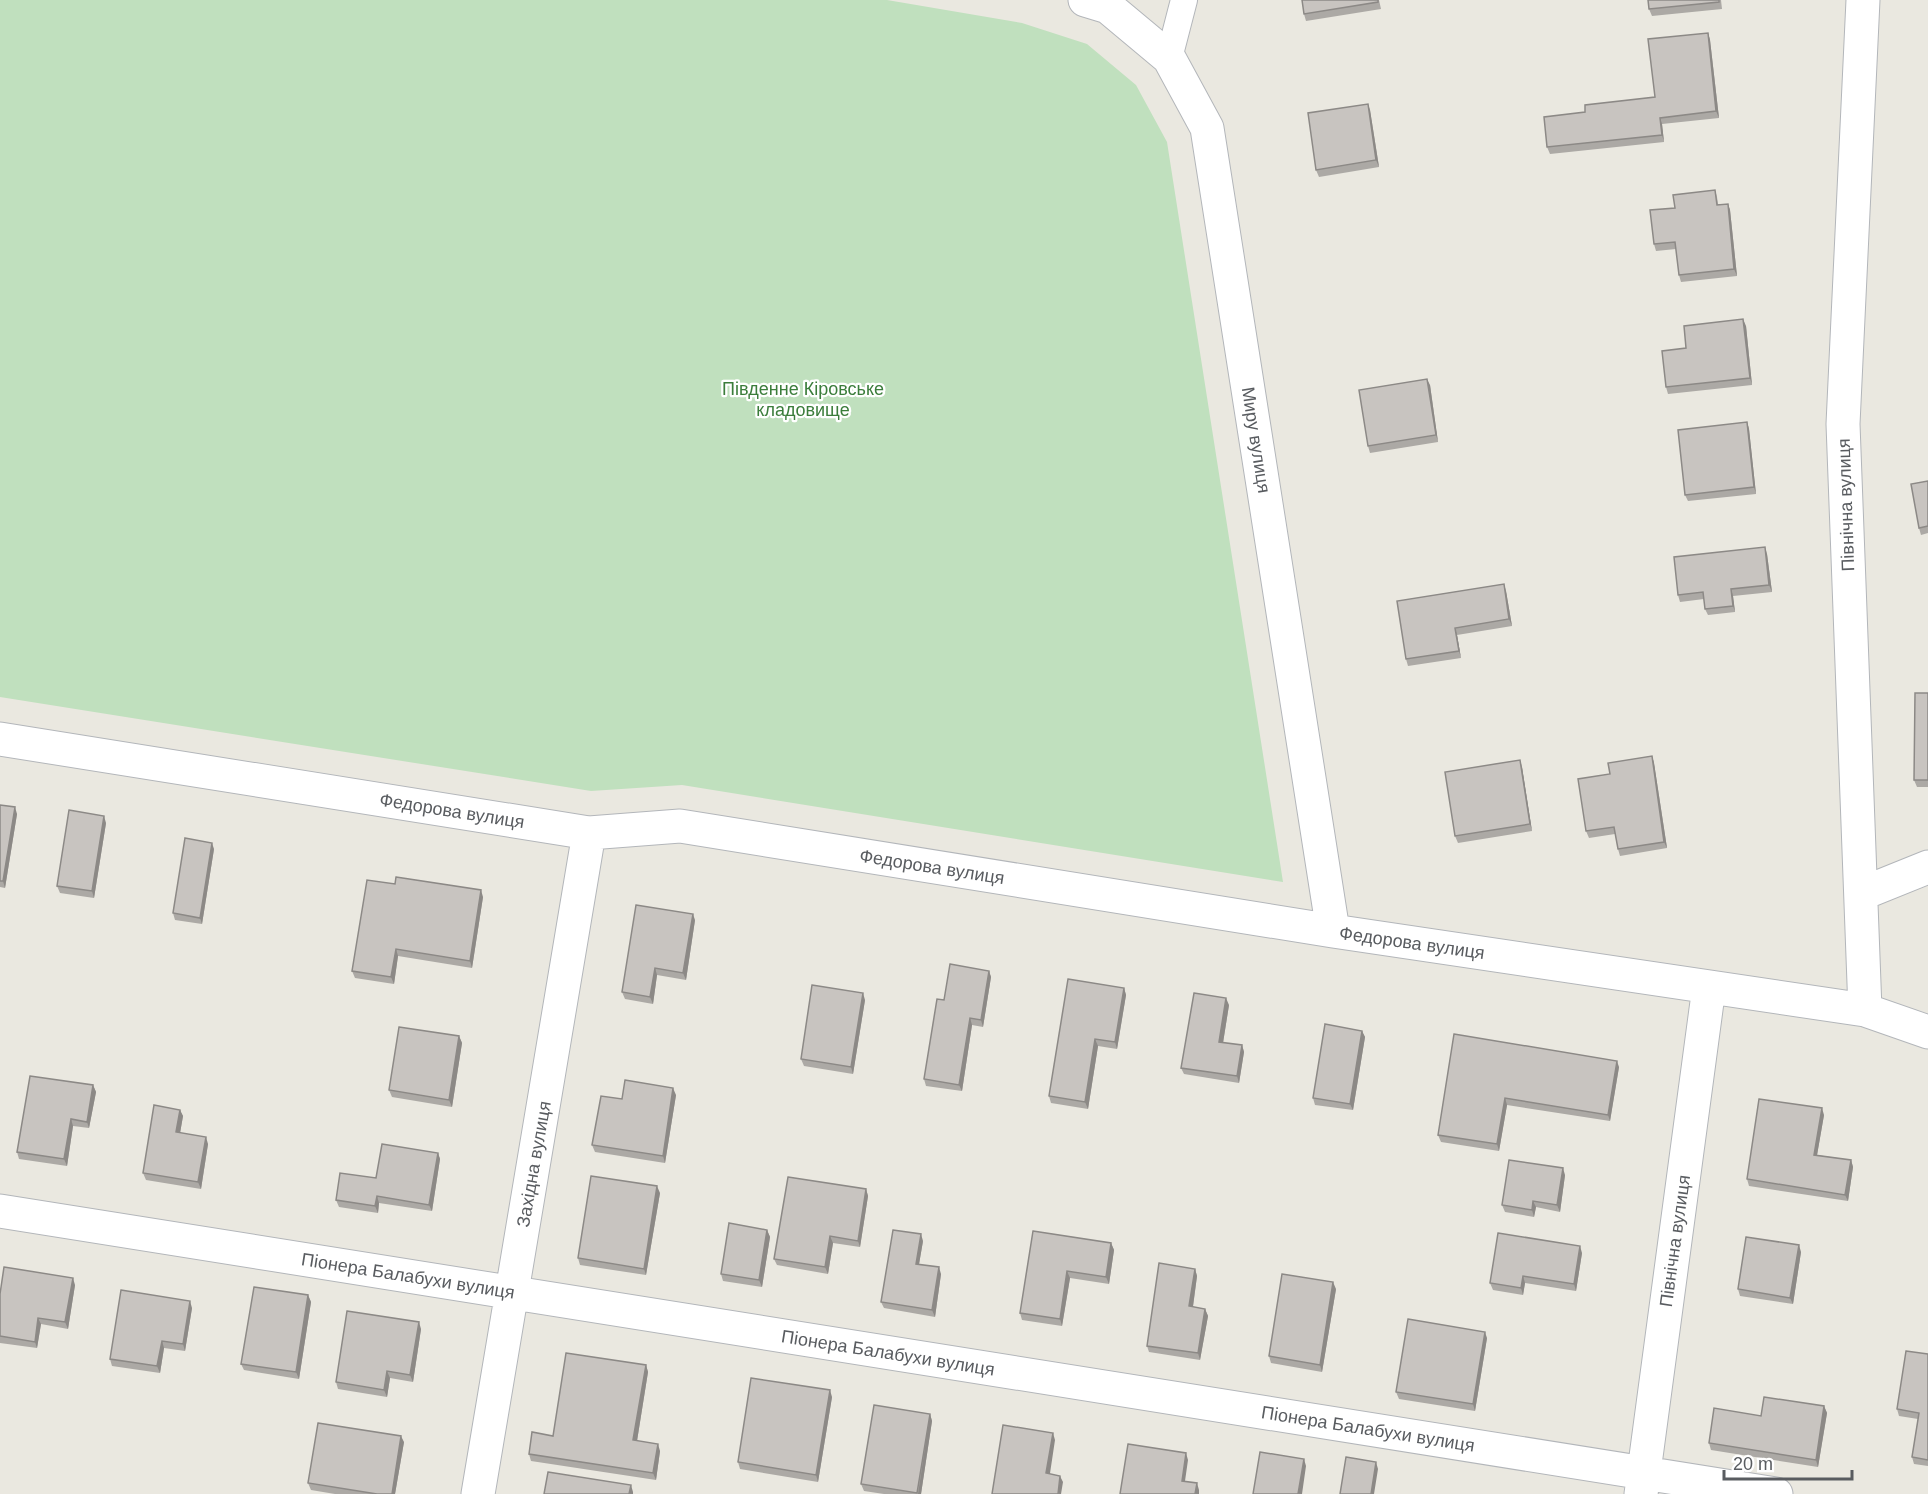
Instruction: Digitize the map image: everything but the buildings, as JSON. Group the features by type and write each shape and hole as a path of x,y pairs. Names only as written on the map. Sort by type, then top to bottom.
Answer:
{"street":[{"name":"Миру вулиця","path":"1086,0 1108,7 1169,58 1207,128 1334,931"},
{"name":"Північна вулиця","path":"1863,0 1843,424 1865,1010"},
{"name":"Федорова вулиця","path":"0,739 589,833 680,826 1334,931 1865,1010 1928,1032"},
{"name":"Західна вулиця","path":"478,1494 589,833"},
{"path":"1861,894 1928,867"},
{"name":"Північна вулиця","path":"1643,1484 1709,987"},
{"name":"Піонера Балабухи вулиця","path":"0,1211 512,1293 1643,1484 1776,1494"}],"lane":[{"path":"1169,58 1184,0"}],"green space":[{"name":"Південне Кіровське кладовище","path":"0,0 887,0 1022,23 1087,44 1136,85 1167,142 1283,882 682,785 591,791 0,697"}]}
